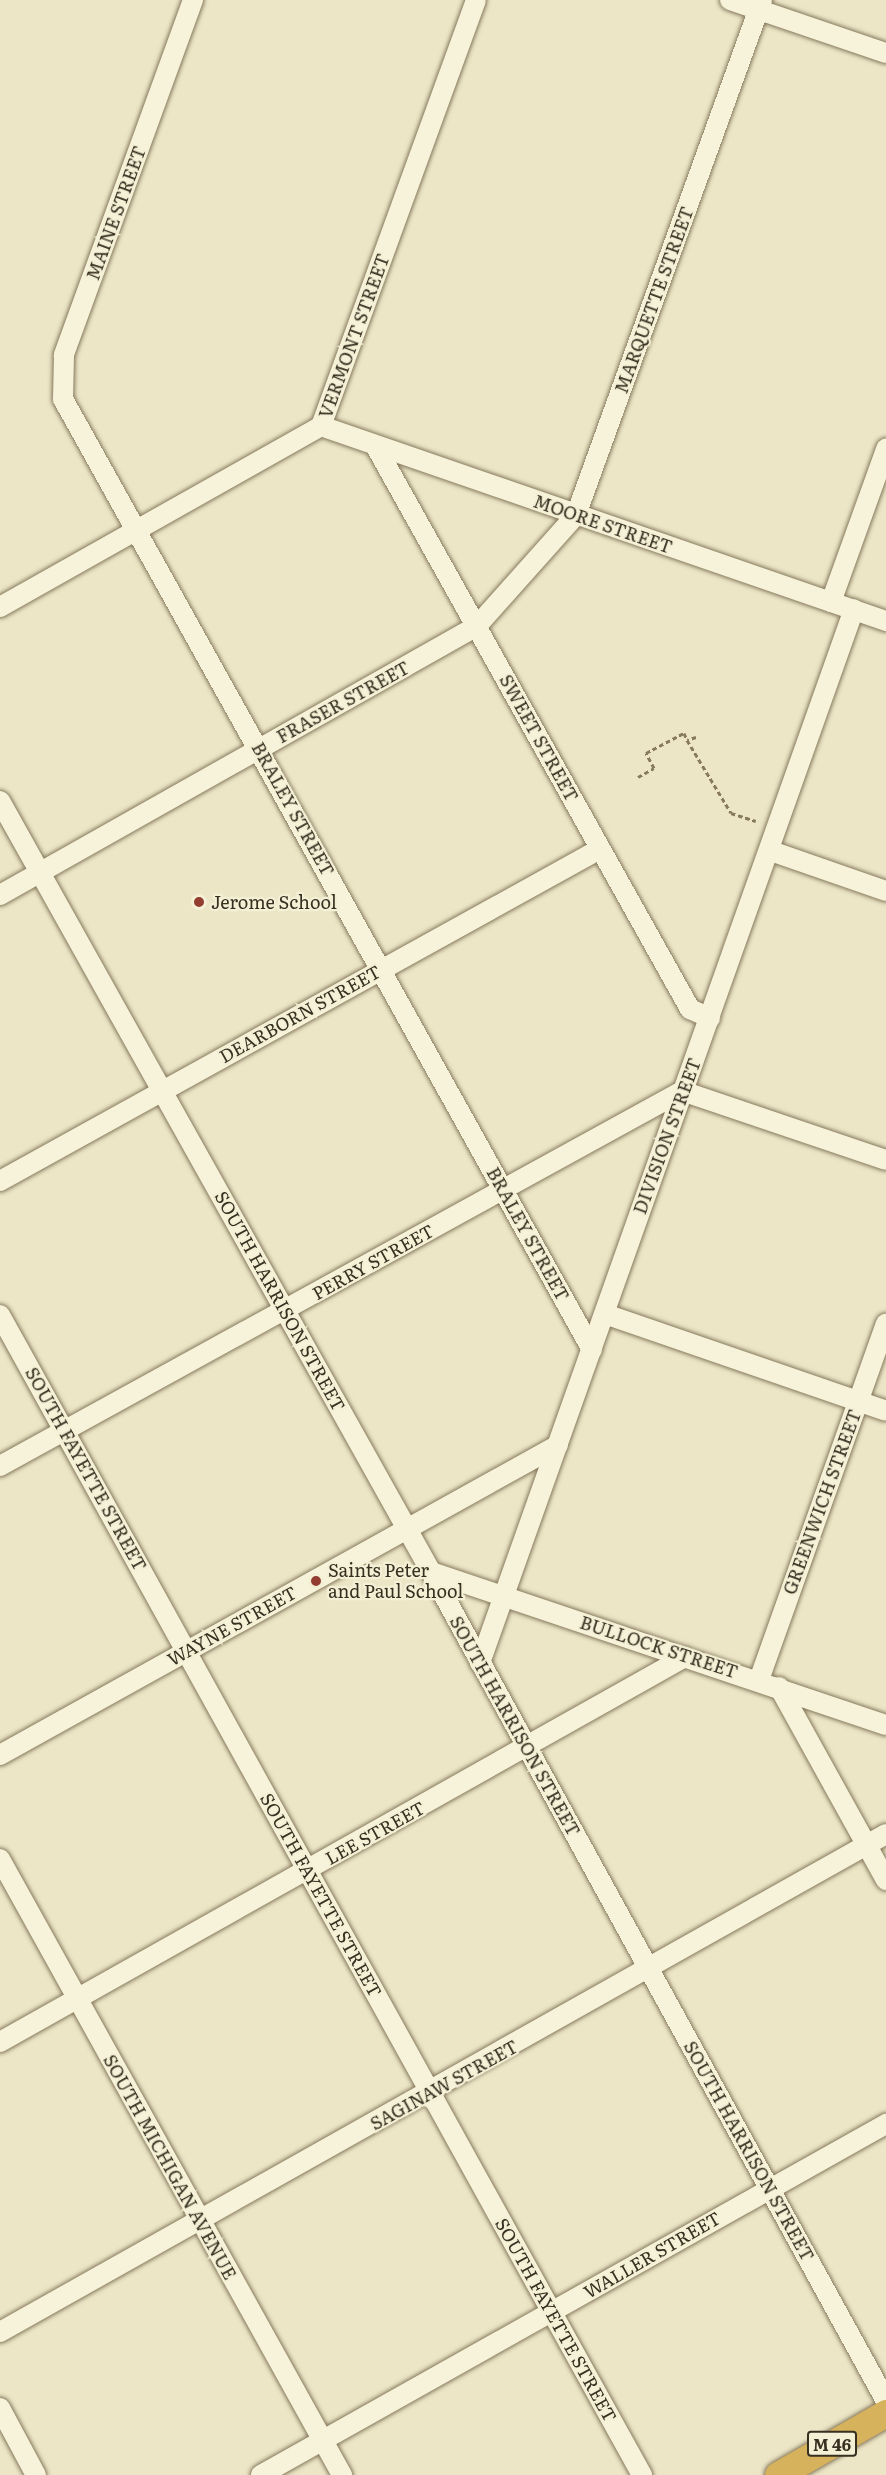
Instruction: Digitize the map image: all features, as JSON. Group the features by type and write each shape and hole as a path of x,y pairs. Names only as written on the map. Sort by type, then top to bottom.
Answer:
{"highway":[{"name":"M 46","path":"778,2475 886,2413"}],"street":[{"name":"MAINE STREET","path":"77,427 63,399 64,355 193,0"},
{"name":"VERMONT STREET","path":"0,607 136,533 321,426 476,0"},
{"path":"730,0 760,5 886,53"},
{"name":"MARQUETTE STREET","path":"515,581 576,515 760,5"},
{"name":"MOORE STREET","path":"321,426 376,447 886,621"},
{"name":"BRALEY STREET","path":"77,427 260,749 592,1350"},
{"name":"SWEET STREET","path":"376,447 690,1009 711,1018"},
{"path":"831,602 886,449"},
{"name":"FRASER STREET","path":"0,895 477,626 515,581"},
{"name":"DIVISION STREET","path":"480,1663 682,1091 711,1018 771,851 854,609"},
{"name":"SOUTH HARRISON STREET","path":"0,801 431,1572 886,2401"},
{"name":"DEARBORN STREET","path":"0,1181 600,849"},
{"path":"771,851 886,891"},
{"path":"682,1091 886,1160"},
{"name":"PERRY STREET","path":"0,1466 286,1311 503,1188 682,1091"},
{"path":"605,1314 886,1411"},
{"name":"SOUTH FAYETTE STREET","path":"0,1315 642,2475"},
{"name":"GREENWICH STREET","path":"759,1680 886,1324"},
{"name":"WAYNE STREET","path":"0,1755 558,1444"},
{"name":"BULLOCK STREET","path":"431,1572 759,1680 886,1725"},
{"name":"LEE STREET","path":"0,2042 528,1749 685,1657"},
{"path":"779,1687 886,1880"},
{"name":"SAGINAW STREET","path":"0,2332 432,2093 886,1834"},
{"name":"SOUTH MICHIGAN AVENUE","path":"0,1859 76,2000 342,2475"},
{"name":"WALLER STREET","path":"261,2475 886,2124"},
{"path":"0,2409 36,2475"}],"path":[{"path":"638,777 654,768 646,753 684,733 731,813 756,821"},
{"path":"687,740 696,737"}],"place":[{"name":"Jerome School","path":"199,902"},
{"name":"Saints Peter and Paul School","path":"316,1581"}]}
